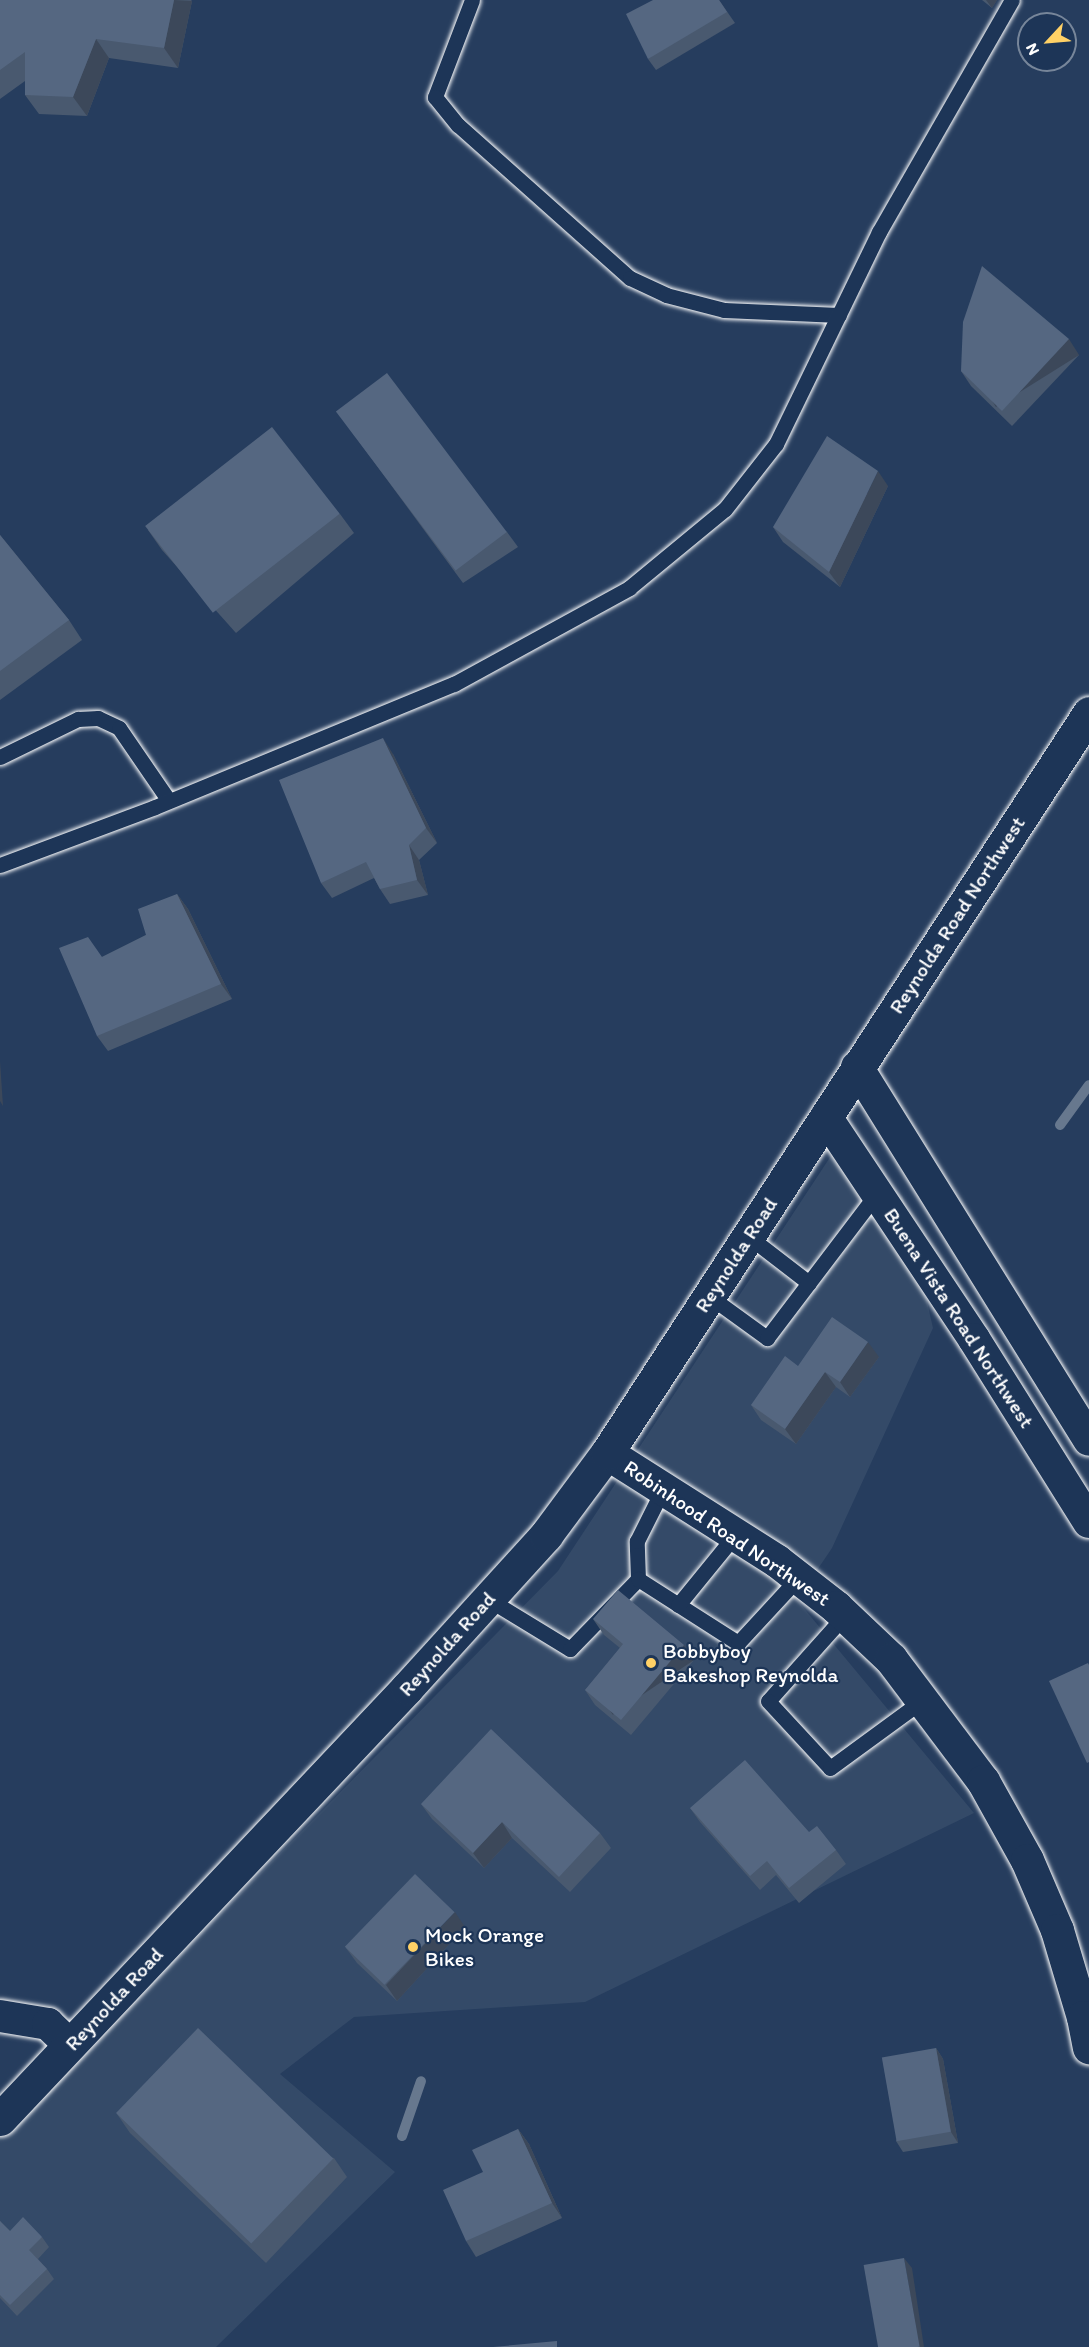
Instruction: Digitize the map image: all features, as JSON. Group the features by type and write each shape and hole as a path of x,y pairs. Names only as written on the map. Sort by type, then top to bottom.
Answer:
{"main road":[{"name":"Reynolda Road Northwest","path":"826,1117 1089,713"},
{"name":"Reynolda Road","path":"0,2119 546,1535 607,1453 826,1117"},
{"name":"Robinhood Road Northwest","path":"607,1453 735,1534 798,1578 844,1615 891,1659 924,1700 982,1781 1027,1860 1057,1930 1083,2017 1089,2047"}],"street":[{"name":"Buena Vista Road Northwest","path":"857,1067 1089,1440"},
{"name":"Buena Vista Road Northwest","path":"826,1117 974,1339 1089,1521"},
{"path":"0,2016 48,2024 70,2045"}],"lane":[{"path":"472,0 435,97 458,125 630,278 666,295 724,310 839,315"},
{"path":"0,865 169,801 454,684 628,588 725,509 776,444 879,232 1012,0"},
{"path":"0,757 78,719 98,718 119,728 169,801"},
{"path":"709,1296 767,1338 877,1193"},
{"path":"748,1236 809,1283"},
{"path":"488,1599 570,1649 638,1579 637,1541 663,1489"},
{"path":"678,1605 735,1534"},
{"path":"638,1579 738,1643 798,1578"},
{"path":"844,1615 768,1701 830,1768 924,1700"}],"shaded area":[{"path":"844,1136 903,1197 933,1328 832,1548 797,1600 974,1813 585,2002 354,2017 280,2074 395,2172 216,2347 0,2347 0,2138 558,1571"}],"building":[{"path":"0,0 174,0 164,48 96,39 73,97 25,95 25,52 0,70"},
{"path":"653,0 719,0 727,12 648,59 626,14"},
{"path":"982,266 1069,339 1002,411 961,371 963,322"},
{"path":"387,373 507,532 456,570 336,412"},
{"path":"272,427 340,514 213,613 145,526"},
{"path":"827,436 878,471 829,572 773,527"},
{"path":"0,535 69,620 0,671"},
{"path":"383,738 426,828 409,845 417,880 380,889 366,862 321,883 279,780"},
{"path":"177,894 221,984 97,1036 59,948 88,937 102,957 146,935 138,909"},
{"path":"832,1317 868,1342 840,1382 825,1372 785,1429 751,1405 785,1356 798,1366"},
{"path":"618,1590 684,1645 621,1720 585,1690 623,1644 593,1619"},
{"path":"1088,1663 1089,1762 1087,1763 1049,1681"},
{"path":"491,1729 600,1833 559,1877 502,1822 473,1853 421,1804"},
{"path":"745,1760 809,1832 817,1826 836,1850 789,1888 767,1861 750,1876 690,1808"},
{"path":"415,1874 455,1912 384,1985 345,1947"},
{"path":"198,2028 333,2159 251,2243 116,2113"},
{"path":"936,2048 951,2132 897,2141 882,2058"},
{"path":"518,2129 552,2203 466,2241 443,2190 483,2172 472,2150"},
{"path":"23,2217 42,2237 29,2250 47,2269 10,2305 0,2295 0,2221 10,2231"},
{"path":"904,2258 920,2347 878,2347 864,2265"},
{"path":"557,2341 557,2347 493,2347"}],"waterway":[{"path":"1060,1125 1089,1085"},
{"path":"402,2136 421,2081"}],"place":[{"name":"Bobbyboy Bakeshop Reynolda","path":"651,1663"},
{"name":"Mock Orange Bikes","path":"413,1947"}]}
